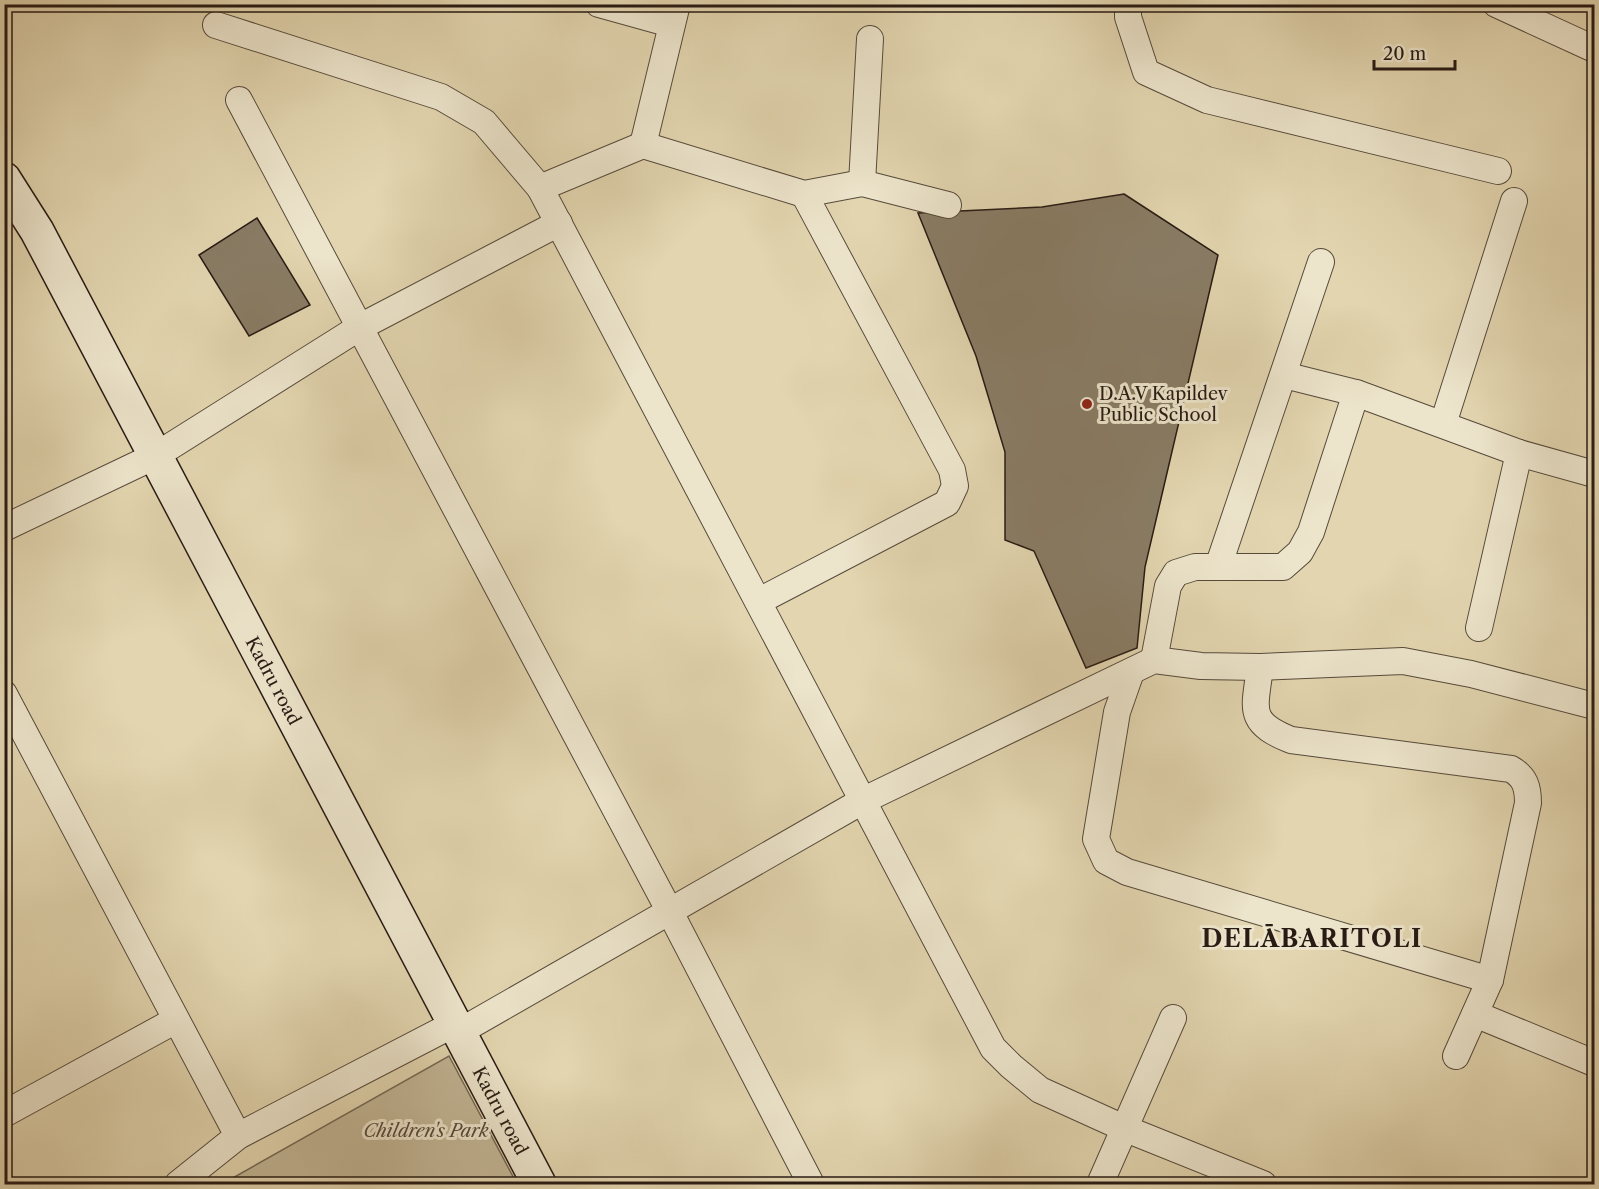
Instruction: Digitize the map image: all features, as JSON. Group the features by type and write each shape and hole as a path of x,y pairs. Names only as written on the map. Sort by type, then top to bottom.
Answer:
{"main road":[{"name":"Kadru road","path":"4,178 37,231 539,1185"}],"street":[{"path":"599,4 674,14 643,145"},
{"path":"1128,4 1128,17 1146,72 1207,100 1498,171"},
{"path":"1496,4 1594,49"},
{"path":"216,25 441,97 484,122 540,188 993,1048 1040,1090 1126,1129 1263,1185"},
{"path":"862,183 870,39"},
{"path":"239,100 670,912 811,1185"},
{"path":"540,188 643,145 804,194 862,183 948,205"},
{"path":"759,601 947,503 955,486 951,471 804,194"},
{"path":"1443,424 1514,201"},
{"path":"4,528 155,456 360,327 558,223"},
{"path":"1218,567 1321,262"},
{"path":"1284,375 1356,393 1519,453 1594,474"},
{"path":"1155,660 1168,586 1176,573 1195,567 1283,567 1300,552 1311,532 1356,393"},
{"path":"1479,628 1519,453"},
{"path":"178,1185 237,1136 456,1028 670,912 864,800 1155,660 1201,666 1260,667 1403,661 1471,674 1594,706"},
{"path":"1260,667 1255,712 1260,723 1271,732 1291,740 1511,769 1520,775 1528,788 1528,802 1490,980 1456,1056"},
{"path":"1131,672 1117,712 1096,839 1106,861 1127,872 1490,980"},
{"path":"4,694 237,1136"},
{"path":"1475,1014 1594,1063"},
{"path":"1100,1185 1173,1018"},
{"path":"4,1114 176,1020"}],"green space":[{"name":"Children's Park","path":"449,1056 517,1184 222,1184"}],"building":[{"name":"D.A.V Kapildev Public School","path":"1124,194 1218,255 1145,567 1137,648 1086,668 1034,551 1005,540 1005,452 976,356 918,213 1042,207"},
{"path":"257,218 310,305 249,336 199,255"}],"place":[{"name":"D.A.V Kapildev Public School","path":"1087,404"}],"district":[{"name":"DELĀBARITOLI","path":"1312,938"}]}
